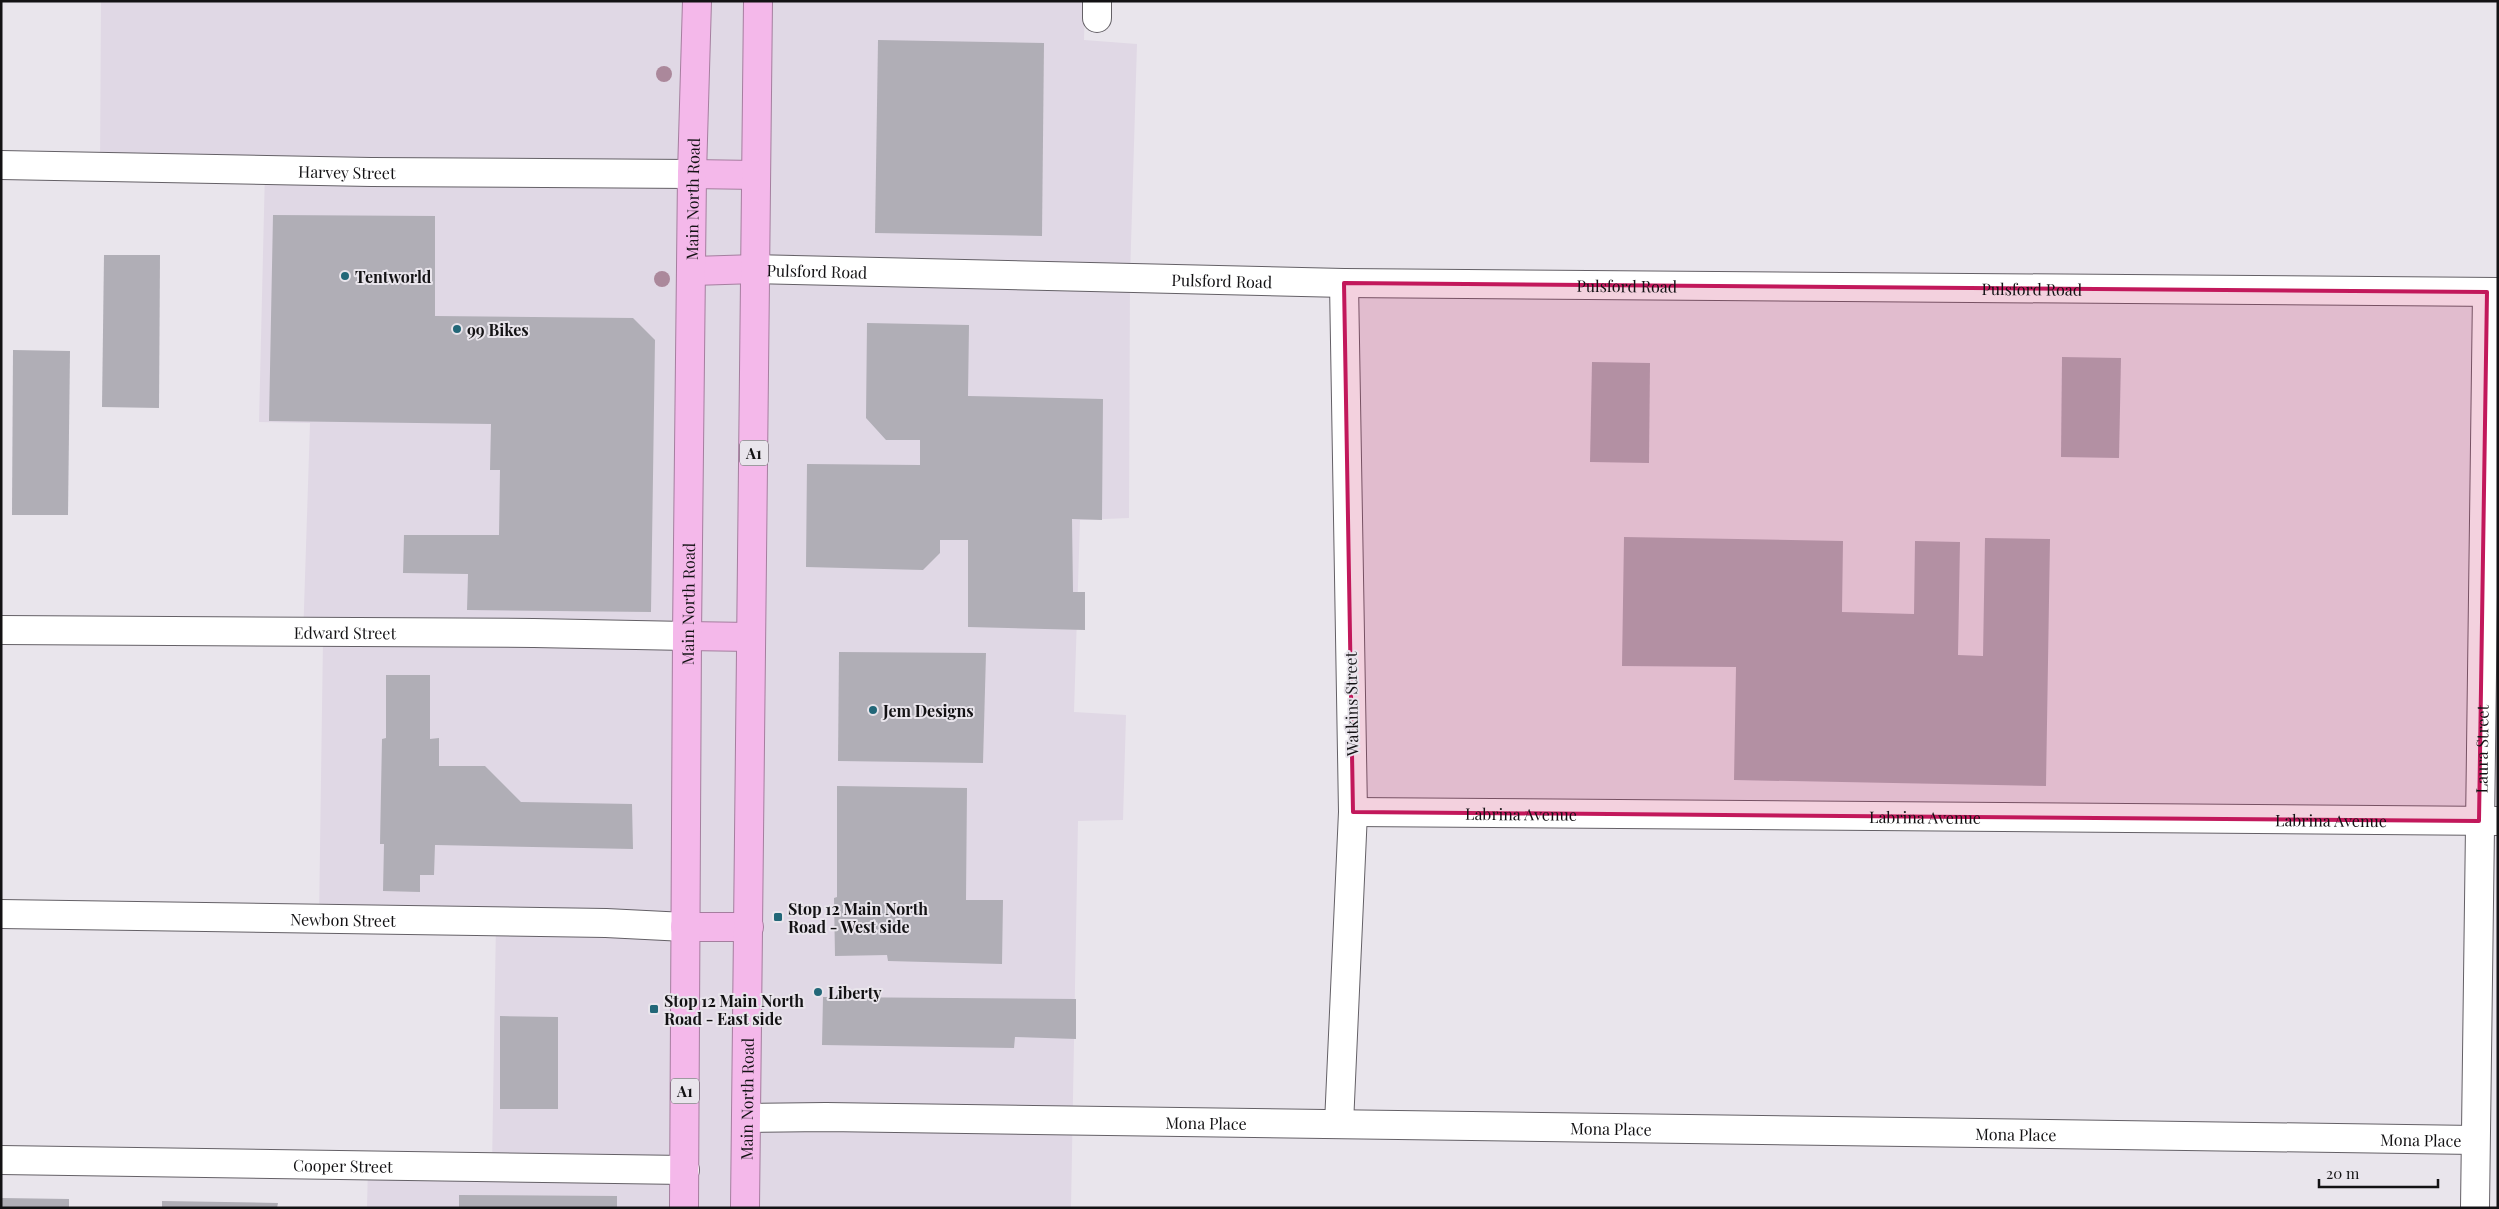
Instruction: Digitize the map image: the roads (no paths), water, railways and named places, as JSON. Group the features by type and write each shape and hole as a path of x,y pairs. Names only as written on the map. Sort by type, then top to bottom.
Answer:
{"highway":[{"name":"Main North Road","path":"684,1208 687,636 693,271 692,174 697,1"},
{"name":"Main North Road","path":"745,1208 758,1"},
{"path":"692,174 756,175"},
{"path":"693,271 756,269"},
{"path":"687,636 751,637"},
{"path":"685,927 749,927"}],"street":[{"name":"Harvey Street","path":"1,165 371,172 692,174"},
{"name":"Pulsford Road","path":"756,269 1344,283 2492,292"},
{"name":"Watkins Street","path":"1339,1124 1354,812 1344,283"},
{"name":"Laura Street","path":"2474,1208 2488,821 2492,292"},
{"name":"Edward Street","path":"1,630 525,633 687,636"},
{"name":"Labrina Avenue","path":"1354,812 2488,821"},
{"name":"Newbon Street","path":"1,914 586,923 685,927"},
{"name":"Mona Place","path":"746,1118 826,1117 2476,1140"},
{"name":"Cooper Street","path":"1,1160 685,1170"}],"place":[{"name":"Tentworld","path":"345,276"},
{"name":"99 Bikes","path":"457,329"},
{"name":"Jem Designs","path":"873,710"},
{"name":"Stop 12 Main North Road - West side","path":"778,917"},
{"name":"Liberty","path":"818,992"},
{"name":"Stop 12 Main North Road - East side","path":"654,1009"}]}
